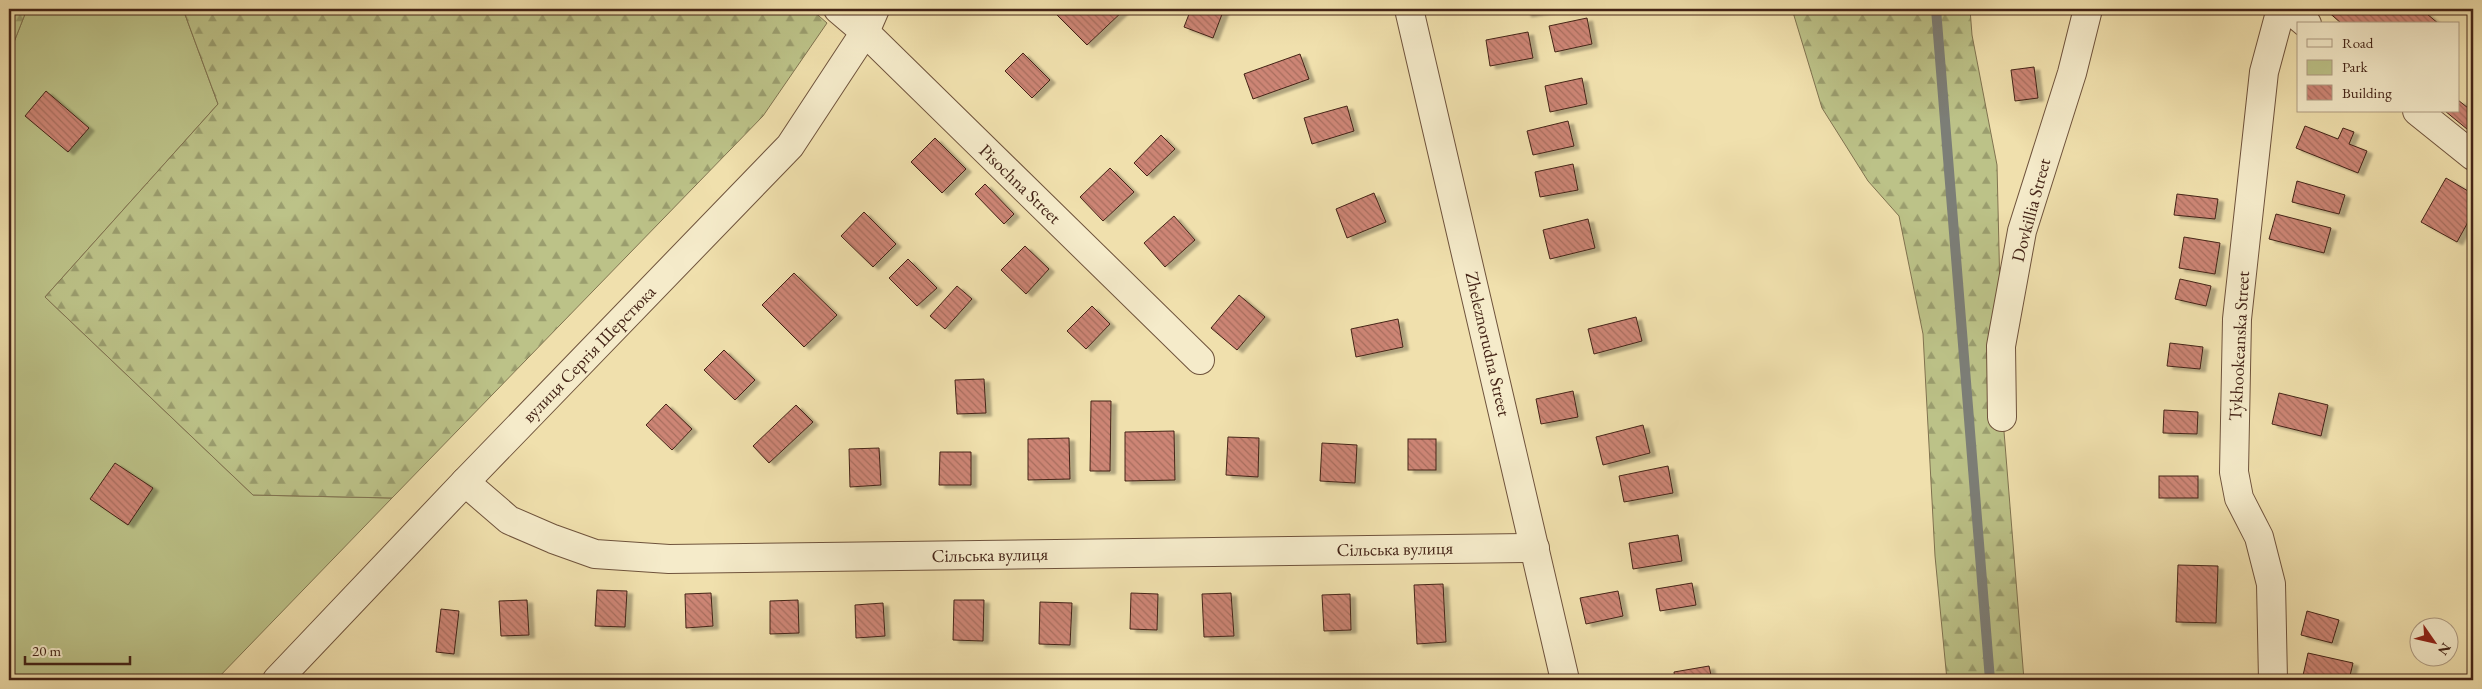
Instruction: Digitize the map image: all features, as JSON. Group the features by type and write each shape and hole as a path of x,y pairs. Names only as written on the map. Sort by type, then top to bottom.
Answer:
{"street":[{"name":"Pisochna Street","path":"838,9 870,21 1200,360"},
{"name":"Zheleznorudna Street","path":"1409,9 1565,680"},
{"name":"Dovkillia Street","path":"2002,416 2001,346 2022,231 2072,73 2088,9"},
{"name":"Tykhookeanska Street","path":"2273,680 2272,584 2259,537 2239,498 2234,472 2237,319 2264,72 2281,9"},
{"path":"2289,9 2305,22"},
{"name":"вулиця Сергія Шерстюка","path":"277,680 465,482 790,146 870,21"},
{"path":"2418,112 2473,156"},
{"name":"Сільська вулиця","path":"465,482 509,520 595,554 669,558 1535,548"}],"green space":[{"path":"9,9 27,9 14,42 9,48"},
{"path":"27,9 183,9 218,104 45,297 253,495 392,498 216,680 9,680 9,48 14,42"},
{"path":"183,9 811,9 827,23 763,116 392,498 253,495 45,297 218,104"},
{"path":"1792,9 1970,9 1972,35 1997,165 2003,419 2024,680 1947,680 1935,556 1923,334 1899,216 1868,181 1822,108"}],"building":[{"path":"1060,9 1125,9 1087,45 1055,13"},
{"path":"1191,9 1224,9 1213,38 1184,27"},
{"path":"1525,9 1555,9 1526,14"},
{"path":"2325,9 2421,9 2437,22 2340,22"},
{"path":"1587,18 1592,44 1555,52 1549,26"},
{"path":"1528,32 1533,58 1490,66 1486,40"},
{"path":"1023,53 1050,80 1032,98 1005,71"},
{"path":"1300,54 1309,79 1253,99 1244,74"},
{"path":"2034,67 2038,98 2015,101 2011,70"},
{"path":"1582,78 1587,104 1550,112 1545,86"},
{"path":"46,91 89,128 68,152 25,116"},
{"path":"2460,102 2473,112 2473,134 2446,112 2460,112"},
{"path":"1347,106 1354,131 1312,144 1304,118"},
{"path":"1568,121 1574,146 1533,155 1527,131"},
{"path":"2305,126 2338,139 2343,128 2354,132 2349,144 2367,151 2358,173 2296,148"},
{"path":"1161,135 1175,149 1147,176 1134,163"},
{"path":"935,138 966,169 942,193 911,162"},
{"path":"1573,164 1578,190 1540,197 1535,172"},
{"path":"1110,168 1134,192 1103,221 1080,197"},
{"path":"2446,178 2473,194 2473,213 2457,242 2421,222"},
{"path":"2297,181 2345,195 2339,214 2292,202"},
{"path":"985,184 1014,214 1004,224 975,194"},
{"path":"1374,193 1386,222 1347,238 1336,209"},
{"path":"2177,194 2218,199 2215,219 2174,215"},
{"path":"864,212 896,244 873,267 841,236"},
{"path":"2276,214 2331,228 2324,253 2269,239"},
{"path":"1174,216 1195,240 1165,267 1144,243"},
{"path":"1588,219 1595,248 1550,259 1543,230"},
{"path":"2184,237 2220,243 2215,274 2179,268"},
{"path":"1025,246 1049,269 1026,294 1001,270"},
{"path":"908,259 937,288 917,306 889,278"},
{"path":"794,273 837,315 804,347 762,305"},
{"path":"2180,279 2211,286 2206,306 2175,299"},
{"path":"957,286 972,299 945,329 930,316"},
{"path":"1239,295 1265,317 1237,350 1211,328"},
{"path":"1092,306 1110,324 1086,349 1067,331"},
{"path":"1636,317 1642,341 1594,354 1588,329"},
{"path":"1398,319 1403,347 1356,357 1351,329"},
{"path":"2170,343 2203,347 2200,369 2167,366"},
{"path":"724,350 755,380 735,400 704,370"},
{"path":"984,379 986,413 957,414 955,380"},
{"path":"1573,391 1578,417 1541,424 1536,399"},
{"path":"2279,393 2328,405 2321,436 2272,424"},
{"path":"1091,401 1111,401 1110,471 1090,471"},
{"path":"666,404 692,429 672,450 646,425"},
{"path":"796,405 813,422 769,463 753,446"},
{"path":"2164,410 2198,412 2197,434 2163,433"},
{"path":"1643,425 1650,453 1603,465 1596,437"},
{"path":"1174,431 1175,480 1125,481 1125,432"},
{"path":"1228,437 1259,438 1258,477 1226,475"},
{"path":"1069,438 1070,479 1028,480 1028,439"},
{"path":"1408,439 1436,439 1436,470 1408,470"},
{"path":"1322,443 1357,445 1355,483 1320,481"},
{"path":"879,448 881,485 850,487 849,449"},
{"path":"940,452 971,452 971,485 939,485"},
{"path":"115,463 153,488 128,525 90,499"},
{"path":"1668,466 1673,493 1624,502 1619,476"},
{"path":"2159,476 2198,476 2198,498 2159,498"},
{"path":"1678,535 1682,561 1633,569 1629,543"},
{"path":"2178,565 2218,566 2216,623 2176,622"},
{"path":"1692,583 1696,605 1660,611 1656,589"},
{"path":"1443,584 1446,642 1417,644 1414,585"},
{"path":"597,590 627,591 625,627 595,626"},
{"path":"1618,591 1623,616 1586,624 1580,598"},
{"path":"711,593 713,626 686,628 685,594"},
{"path":"1131,593 1158,594 1157,630 1130,629"},
{"path":"1231,593 1234,636 1204,637 1202,594"},
{"path":"1350,594 1351,630 1324,631 1322,595"},
{"path":"527,600 529,635 501,636 499,601"},
{"path":"798,600 799,633 770,634 770,601"},
{"path":"954,600 984,600 983,641 953,640"},
{"path":"1040,602 1072,603 1070,645 1039,644"},
{"path":"883,603 885,636 856,638 855,605"},
{"path":"441,609 459,611 454,654 436,652"},
{"path":"2307,611 2339,620 2332,643 2301,635"},
{"path":"2308,653 2353,663 2349,680 2302,680"},
{"path":"1709,666 1712,680 1675,680 1674,672"}],"waterway":[{"path":"1936,9 1990,680"}]}
